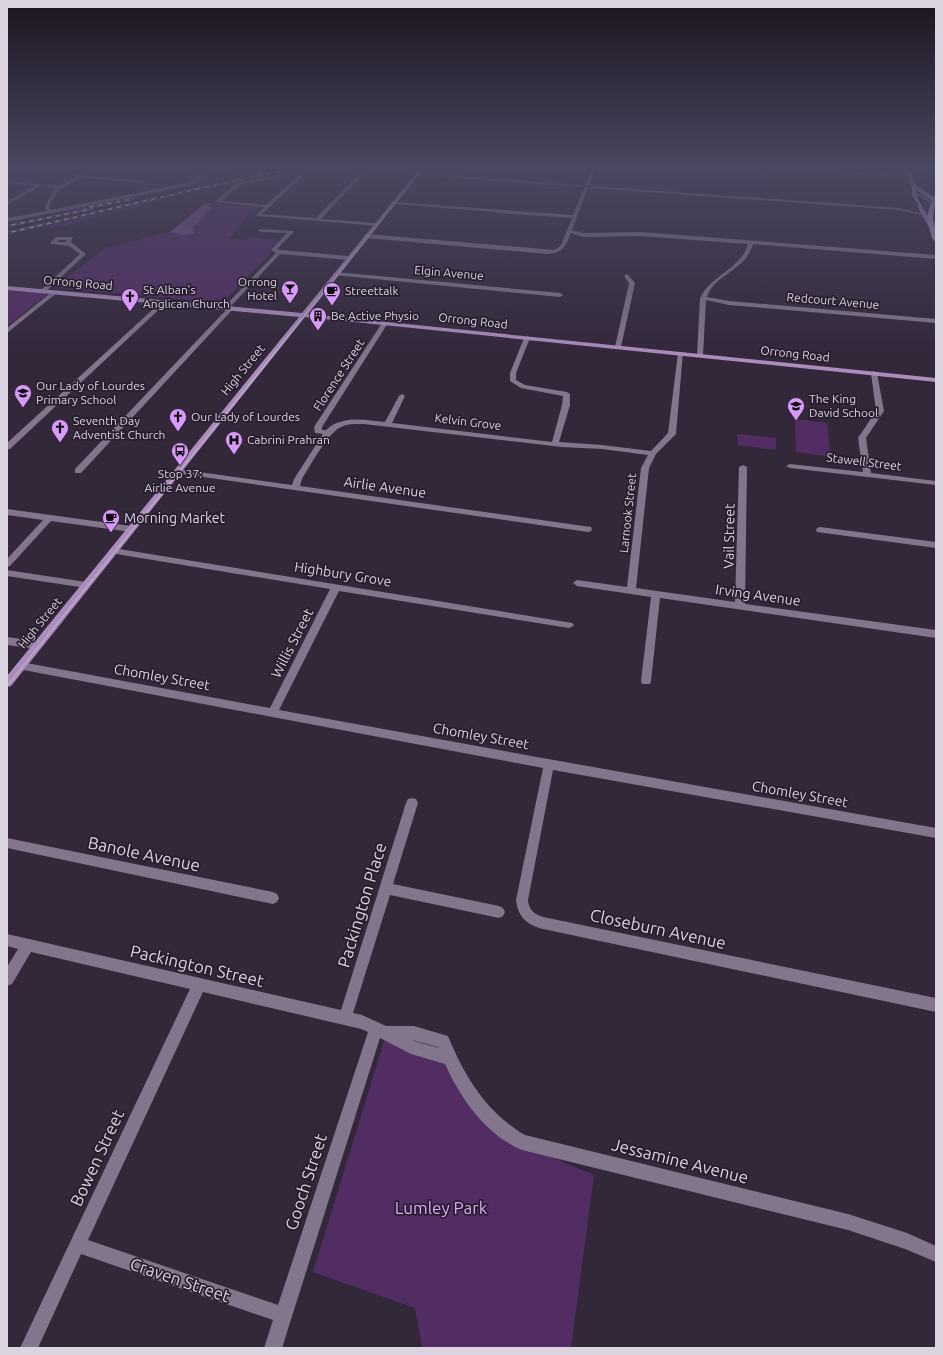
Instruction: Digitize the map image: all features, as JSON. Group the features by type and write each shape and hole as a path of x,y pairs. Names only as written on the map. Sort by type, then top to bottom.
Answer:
{"highway":[{"path":"932,230 936,240"}],"main road":[{"name":"High Street","path":"7,683 372,230"},
{"name":"Orrong Road","path":"7,288 385,323 936,380"}],"street":[{"path":"265,230 291,232 274,250 279,252 348,258"},
{"path":"367,236 550,252 561,250 570,231 579,234 632,234 936,257"},
{"path":"565,242 576,241 601,234"},
{"path":"700,355 703,300 708,289 743,260 749,251 748,242"},
{"path":"43,291 82,256 83,254 68,243"},
{"path":"78,471 279,252"},
{"name":"Elgin Avenue","path":"336,274 560,295"},
{"path":"618,347 635,283 627,276"},
{"path":"7,331 55,292"},
{"name":"Redcourt Avenue","path":"703,300 936,321"},
{"path":"9,444 164,302"},
{"name":"Florence Street","path":"328,433 318,431 318,427 385,323"},
{"path":"527,338 513,373 513,381 522,387 567,394 566,405 555,444"},
{"name":"Larnook Street","path":"631,590 645,468 653,453 672,434 681,353"},
{"path":"867,475 862,438 880,411 874,373"},
{"path":"387,425 402,396"},
{"name":"Kelvin Grove","path":"295,488 304,470 328,433 334,427 350,422 653,453"},
{"name":"Stawell Street","path":"790,466 936,483"},
{"name":"Vail Street","path":"740,606 743,467"},
{"name":"Kelvin Grove","path":"270,484 287,481 304,470"},
{"name":"Airlie Avenue","path":"178,471 588,529"},
{"path":"7,512 131,529"},
{"path":"7,564 49,518"},
{"path":"820,530 936,545"},
{"name":"Highbury Grove","path":"113,551 569,625"},
{"path":"7,573 86,585"},
{"name":"Irving Avenue","path":"577,583 936,634"},
{"name":"Willis Street","path":"273,712 336,587"},
{"path":"646,681 656,594"},
{"path":"7,641 38,645"},
{"name":"Chomley Street","path":"21,666 549,764 936,833"},
{"name":"Closeburn Avenue","path":"549,764 522,900 525,915 530,919 936,1005"},
{"name":"Packington Place","path":"344,1018 412,803"},
{"name":"Banole Avenue","path":"7,843 273,898"},
{"path":"385,888 499,912"},
{"name":"Packington Street","path":"7,940 362,1022 382,1031"},
{"path":"7,979 28,945"},
{"name":"Bowen Street","path":"29,1348 199,985"},
{"name":"Jessamine Avenue","path":"382,1031 411,1047 448,1058 484,1114 498,1128 522,1142 848,1222 907,1240 936,1254"},
{"name":"Gooch Street","path":"273,1348 371,1042 382,1031"},
{"name":"Craven Street","path":"78,1245 283,1315"}],"green space":[{"path":"172,230 237,230 229,238 247,240 249,237 279,240 269,251 270,254 222,303 54,287 106,248"},
{"path":"7,288 50,292 7,326"},
{"path":"795,419 827,423 831,457 796,452"},
{"path":"737,434 776,438 776,450 738,445"},
{"name":"Lumley Park","path":"385,1038 442,1047 473,1100 532,1149 594,1175 571,1348 422,1348 415,1308 313,1272"}],"shaded area":[{"path":"172,230 194,230 194,233 185,235 170,232"}],"tram line":[{"path":"7,686 373,230"}],"railway":[{"path":"7,233 19,230"}],"place":[{"name":"Orrong Hotel","path":"290,304"},
{"name":"Streettalk","path":"332,306"},
{"name":"St Alban's Anglican Church","path":"130,312"},
{"name":"Be Active Physio","path":"318,331"},
{"name":"Our Lady of Lourdes Primary School","path":"23,408"},
{"name":"The King David School","path":"796,421"},
{"name":"Our Lady of Lourdes","path":"178,432"},
{"name":"Seventh Day Adventist Church","path":"60,443"},
{"name":"Cabrini Prahran","path":"234,455"},
{"name":"Stop 37: Airlie Avenue","path":"180,466"},
{"name":"Morning Market","path":"111,533"}]}
